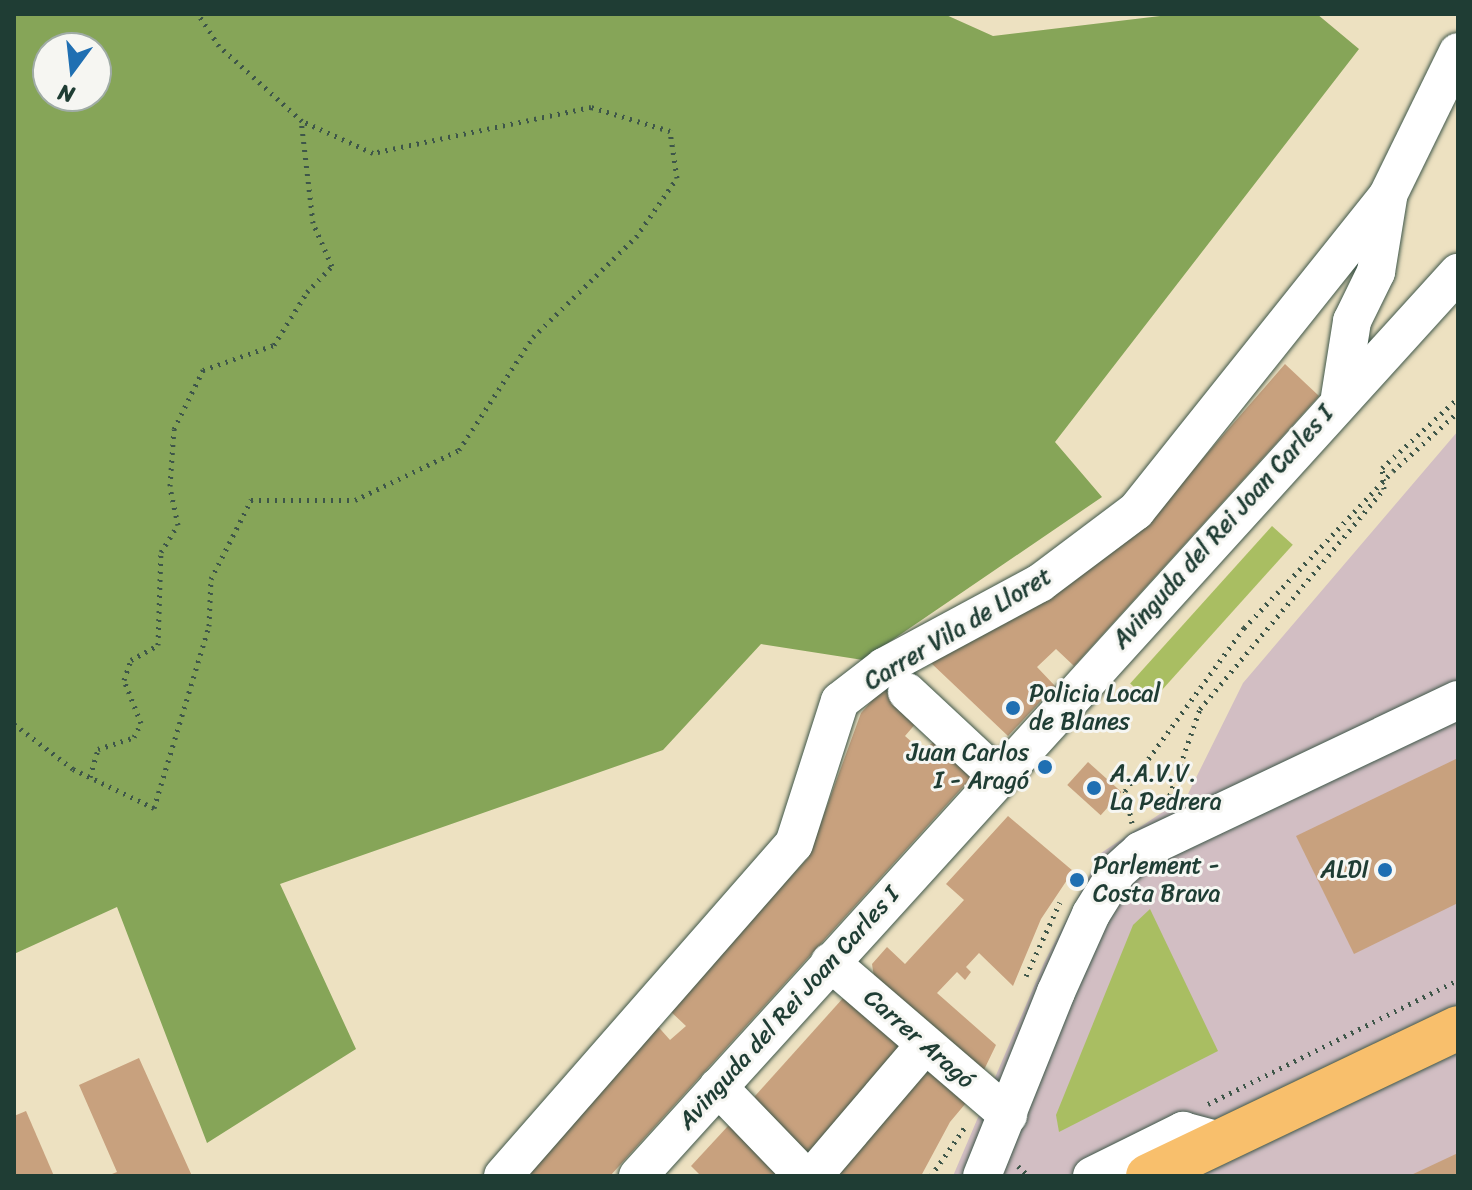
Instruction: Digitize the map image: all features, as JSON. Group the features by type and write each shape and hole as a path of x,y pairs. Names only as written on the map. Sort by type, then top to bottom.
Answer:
{"main road":[{"path":"1148,1176 1207,1127 1458,1028"}],"street":[{"name":"Carrer Vila de Lloret","path":"503,1175 794,844 840,701 884,667 1040,583 1136,511 1388,195 1458,52"},
{"path":"1340,397 1352,321 1376,272 1388,195"},
{"name":"Avinguda del Rei Joan Carles I","path":"638,1176 1340,397 1458,273"},
{"path":"907,692 997,776"},
{"path":"994,1149 1068,966 1117,872 1140,851 1458,700"},
{"name":"Carrer Aragó","path":"830,962 925,1045 994,1149"},
{"path":"813,1176 925,1045"},
{"path":"718,1087 804,1176"},
{"path":"1092,1176 1183,1131 1207,1127"}],"path":[{"path":"14,724 90,777 154,808 209,626 211,579 251,500 355,500 459,450 533,337 636,237 677,178 670,131 591,107 373,153 301,119 219,46 198,14"},
{"path":"90,777 98,749 134,737 141,723 124,680 131,660 158,645 161,552 178,525 170,486 174,429 203,370 274,345 307,292 332,266 313,223 301,119"},
{"path":"1156,811 1167,803 1200,709 1384,489 1382,468 1458,398"},
{"path":"1134,834 1125,791 1184,706 1244,628 1383,481 1458,412"},
{"path":"1124,836 1144,819"},
{"path":"1062,898 1047,921 1025,987 1074,898"},
{"path":"1207,1127 1458,980"},
{"path":"931,1176 994,1149 1029,1176"}],"shaded area":[{"path":"1458,431 1458,1176 953,1176 1044,963 1101,853 1187,796 1243,683"}],"green space":[{"path":"14,14 944,14 993,36 1177,14 1317,14 1359,49 1055,442 1102,497 863,660 761,644 663,750 280,884 356,1049 207,1143 117,907 14,954"},
{"path":"1272,526 1293,545 1151,702 1130,684"},
{"path":"1150,909 1218,1051 1059,1132 1056,1115 1133,925"}],"building":[{"path":"1285,364 1319,396 1074,666 1056,649 1037,667 1055,686 1008,736 930,662 1184,480"},
{"path":"884,687 917,722 905,736 923,752 934,741 971,778 610,1176 517,1176 654,1022 670,1040 686,1026 668,1009 808,858 861,713"},
{"name":"ALDI","path":"1458,758 1458,903 1354,954 1296,836"},
{"name":"A.A.V.V. La Pedrera","path":"1088,762 1121,792 1101,815 1067,785"},
{"path":"1008,816 1073,871 1041,919 1013,986 979,953 966,967 971,972 965,980 957,972 937,993 996,1045 982,1074 874,977 872,964 887,947 905,964 964,900 946,884"},
{"path":"844,997 908,1046 814,1157 802,1157 756,1109 755,1096"},
{"path":"139,1058 192,1176 107,1176 117,1172 79,1085"},
{"path":"925,1061 971,1097 950,1122 921,1176 831,1176"},
{"path":"26,1111 54,1176 14,1176 14,1116"},
{"path":"738,1125 788,1176 701,1176 691,1166 728,1126"},
{"path":"1458,1153 1458,1176 1409,1176"}],"place":[{"name":"Policia Local de Blanes","path":"1013,708"},
{"name":"Juan Carlos I - Aragó","path":"1045,767"},
{"name":"A.A.V.V. La Pedrera","path":"1094,788"},
{"name":"ALDI","path":"1385,870"},
{"name":"Parlement - Costa Brava","path":"1077,880"}]}
